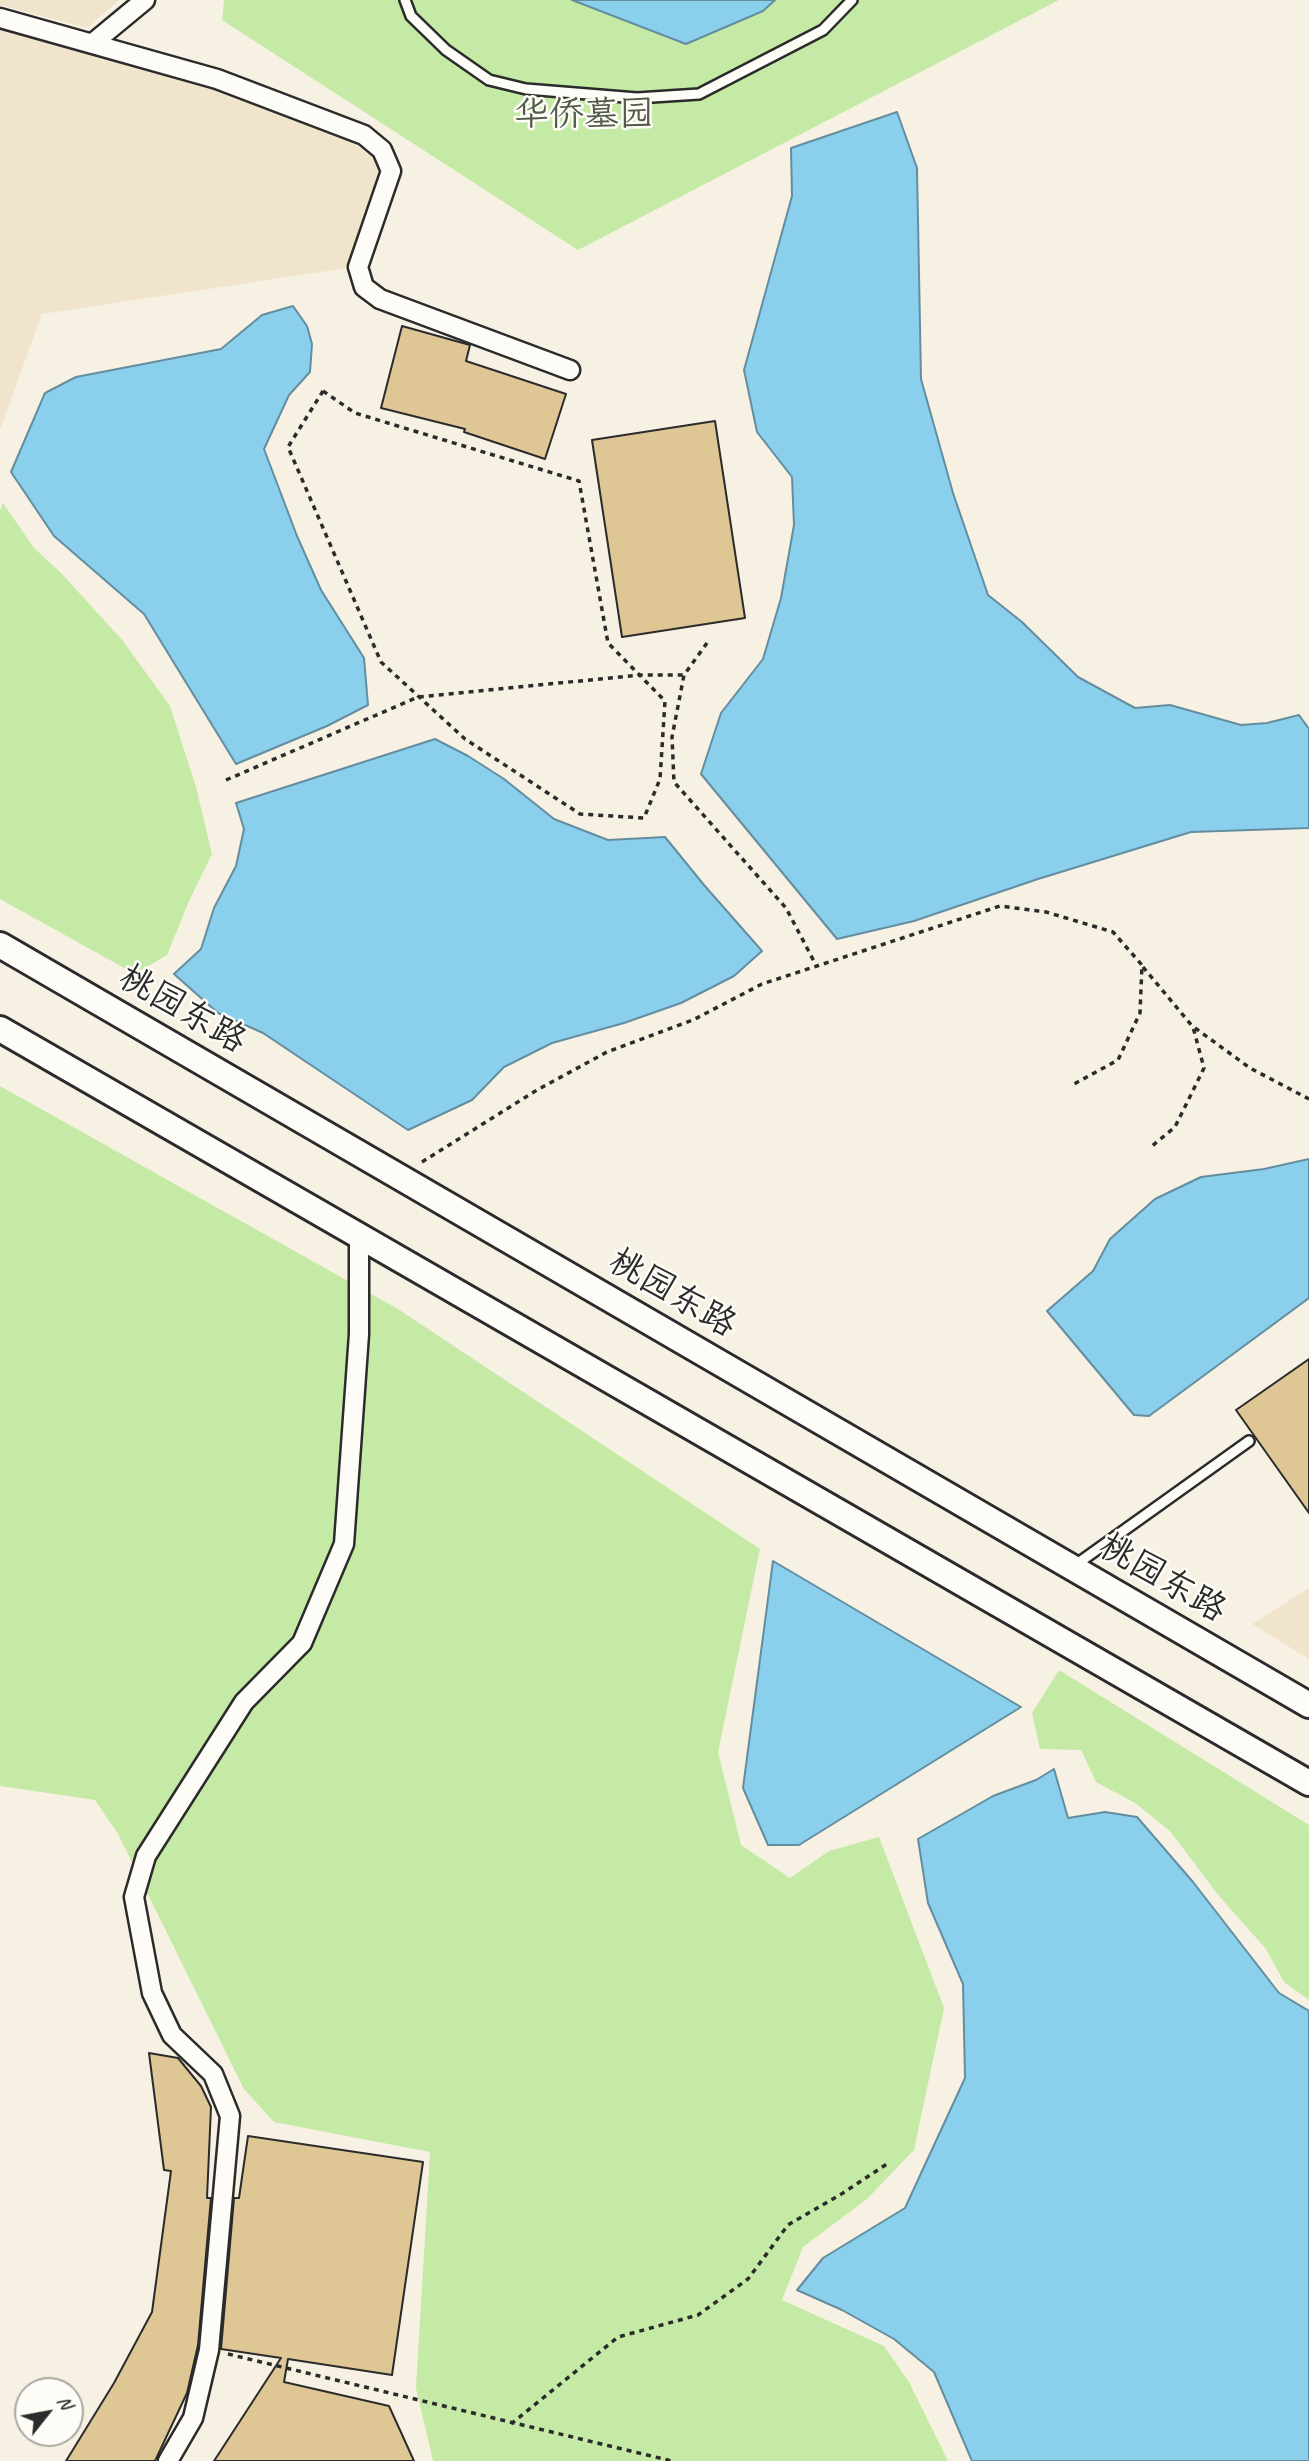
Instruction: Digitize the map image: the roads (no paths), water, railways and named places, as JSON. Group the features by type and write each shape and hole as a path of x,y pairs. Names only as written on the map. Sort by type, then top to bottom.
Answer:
{"main road":[{"name":"桃园东路","path":"0,945 1309,1705"},
{"path":"0,1029 1309,1783"}],"street":[{"path":"93,43 145,0"},
{"path":"0,18 217,79 365,135 383,150 391,171 358,267 363,287 380,299 570,370"},
{"path":"169,2461 193,2418 209,2350 230,2116 213,2074 172,2035 152,1993 134,1897 145,1856 243,1702 302,1643 344,1544 359,1334 359,1235"}],"lane":[{"path":"405,0 411,16 446,50 489,79 526,89 636,98 699,94 823,30 852,0"},
{"path":"1072,1567 1249,1441"}],"water":[{"path":"572,0 775,0 763,11 686,44"},
{"path":"897,112 917,168 921,379 953,493 988,595 1022,622 1078,677 1135,708 1170,705 1241,725 1267,723 1299,715 1309,729 1309,828 1191,832 914,921 837,939 701,774 721,713 763,659 781,598 794,525 792,477 757,432 744,370 792,196 791,148"},
{"path":"293,306 307,326 312,344 310,372 289,395 264,449 321,590 364,658 368,705 327,726 236,764 144,614 54,536 11,472 45,393 76,377 221,349 262,315"},
{"path":"435,739 504,779 554,819 608,840 665,837 762,951 734,976 681,1003 624,1023 552,1043 504,1067 472,1100 408,1130 263,1033 218,1013 174,974 201,949 214,908 236,866 244,829 236,803"},
{"path":"1309,1159 1309,1298 1149,1416 1134,1415 1047,1311 1093,1271 1110,1239 1155,1199 1201,1177 1264,1169"},
{"path":"773,1561 1021,1707 799,1845 768,1845 743,1788"},
{"path":"1054,1769 1068,1818 1105,1812 1137,1817 1193,1882 1279,1993 1309,2011 1309,2461 972,2461 934,2372 894,2339 842,2310 797,2290 823,2258 905,2208 965,2078 963,1984 928,1903 918,1839 993,1796 1036,1780"}],"park label":[{"name":"华侨墓园","path":"584,116"}]}
